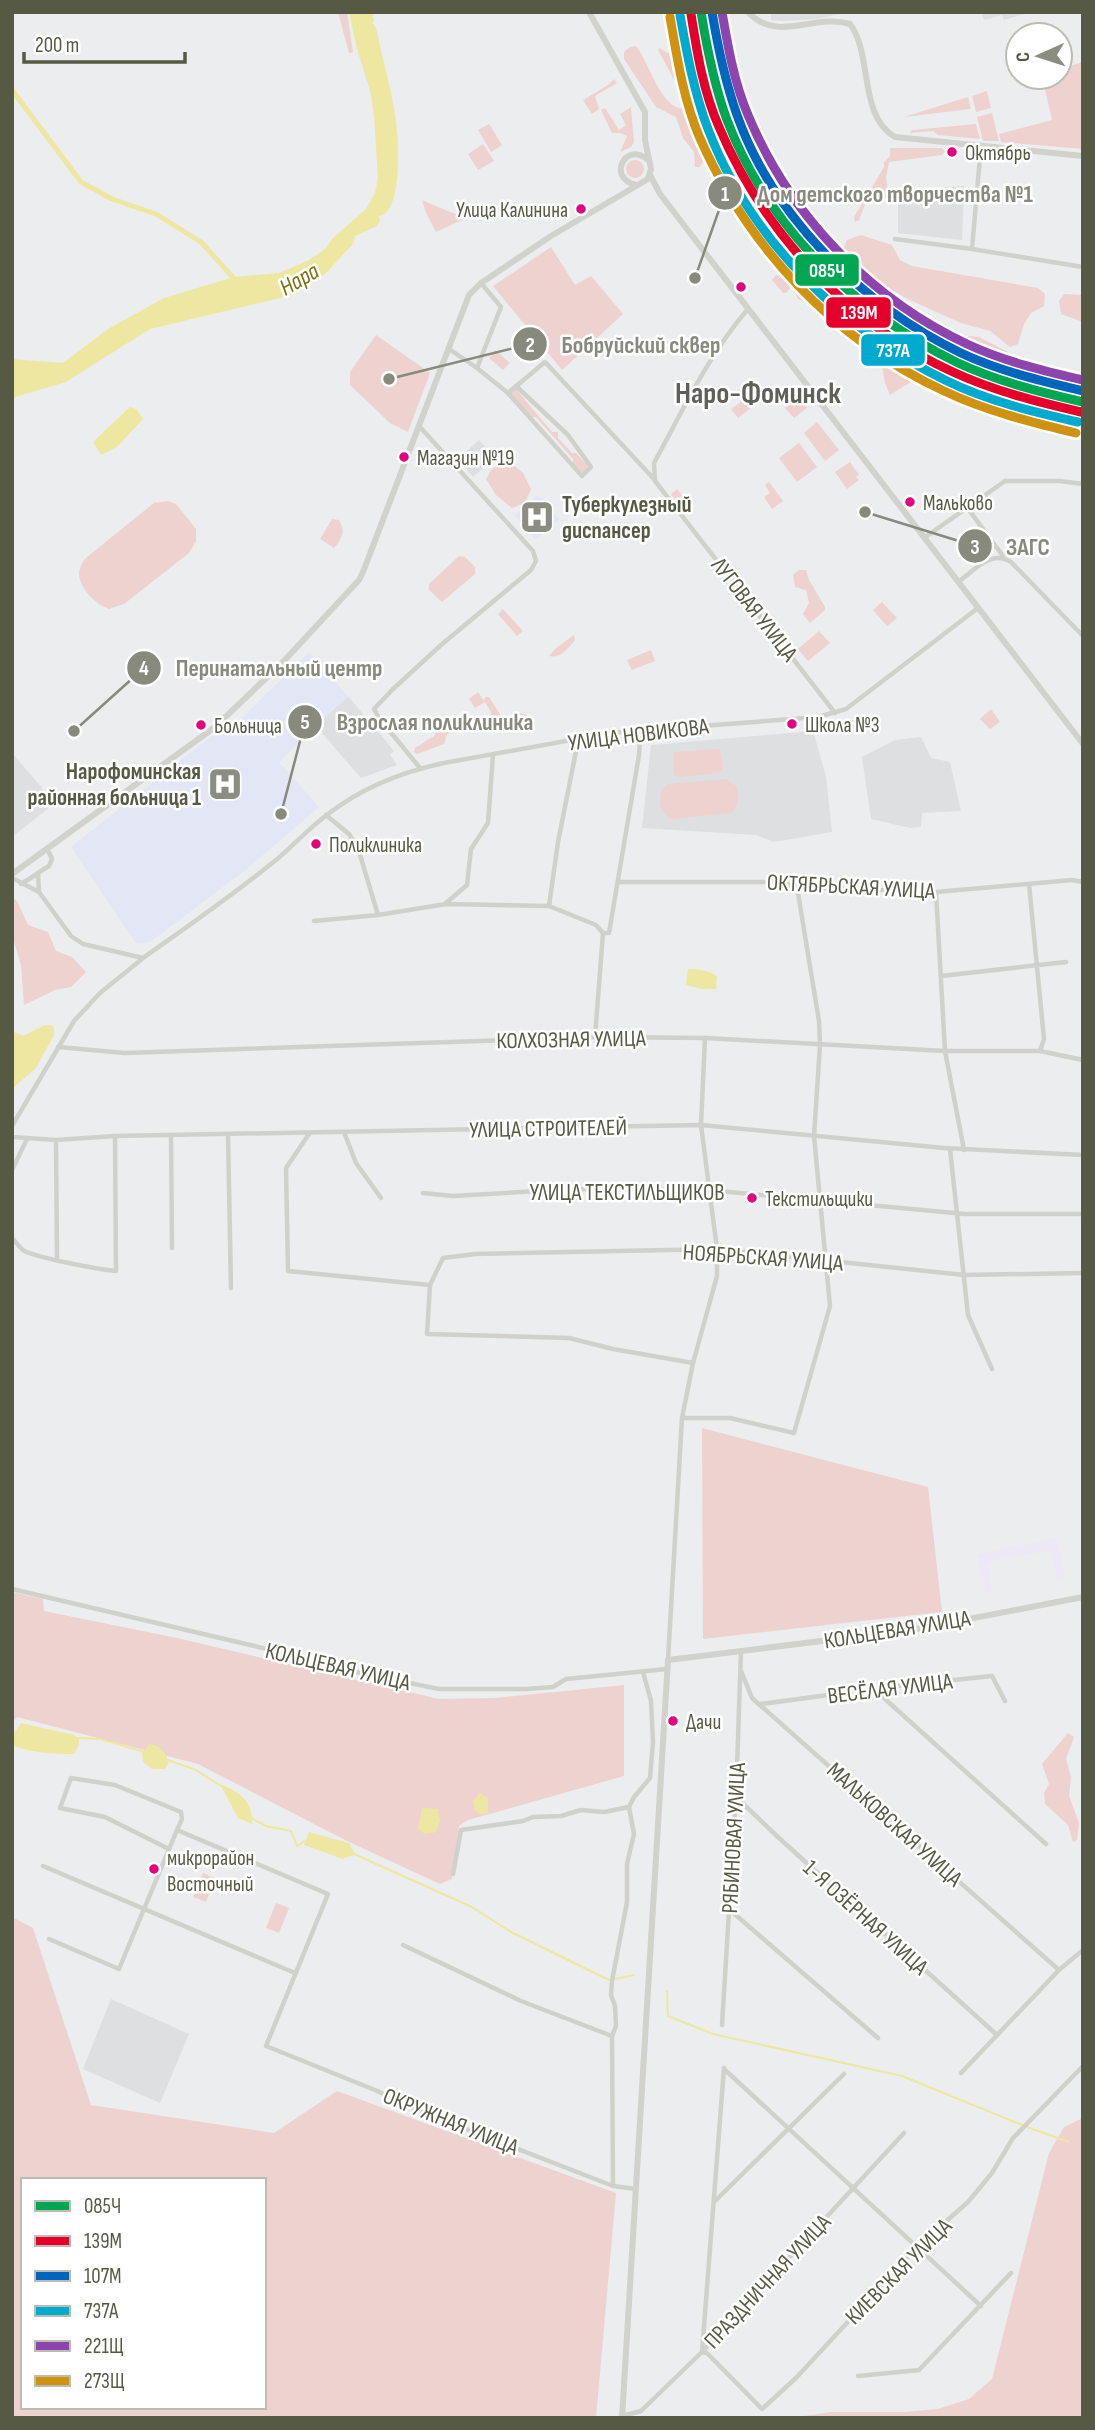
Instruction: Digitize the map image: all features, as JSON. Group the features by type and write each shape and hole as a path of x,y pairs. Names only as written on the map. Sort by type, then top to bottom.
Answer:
{"street":[{"path":"589,12 645,112 645,140 653,185 1083,744"},
{"path":"748,12 772,28 830,21 849,24 857,33 879,122 890,134 906,139 1083,156"},
{"path":"622,193 625,180 621,171 623,161 634,154 645,140"},
{"path":"972,249 981,145"},
{"path":"634,154 649,161"},
{"path":"143,958 83,944 71,936 39,892 21,884 12,876 215,727 283,662 359,580 469,295 481,283 551,236 640,185 650,175"},
{"path":"625,180 640,185 653,185"},
{"path":"895,239 1083,267"},
{"path":"477,368 501,307 481,283"},
{"name":"ЛУГОВАЯ УЛИЦА","path":"748,309 716,352 654,463 655,481 835,713"},
{"path":"449,349 508,393 582,476 588,473 591,467 568,435 516,386"},
{"path":"508,393 545,362 655,481"},
{"path":"419,426 533,551 536,562 531,570 441,645 374,709 419,768"},
{"path":"925,538 966,506 1005,481 1060,481 1083,484"},
{"path":"966,506 1003,556 1083,636"},
{"path":"958,582 993,557 1003,556"},
{"name":"УЛИЦА НОВИКОВА","path":"12,1126 74,1021 100,993 276,860 326,815 355,794 419,768 635,731 818,717 835,713 846,709 978,608"},
{"path":"603,933 609,933 639,755 640,740 635,731"},
{"path":"549,906 558,842 578,741"},
{"path":"446,904 467,885 471,849 488,823 494,755"},
{"path":"326,815 349,834 358,848 378,915"},
{"path":"21,884 49,866 52,859 47,848"},
{"path":"38,873 39,892"},
{"name":"ОКТЯБРЬСКАЯ УЛИЦА","path":"618,882 777,882 797,887 936,891 1072,880 1083,882"},
{"path":"1028,884 1044,1040 1040,1051"},
{"path":"682,1418 730,1418 794,1433 830,1306 814,1136 819,1021 797,887"},
{"path":"936,891 945,1051 964,1150"},
{"path":"314,921 378,915 446,904 549,906 596,925 603,933 595,1037"},
{"path":"941,976 1066,962"},
{"name":"КОЛХОЗНАЯ УЛИЦА","path":"58,1047 125,1053 595,1037 705,1038 945,1051 1040,1051 1083,1060"},
{"path":"622,2417 682,1418 693,1363 717,1276 717,1249 701,1125 705,1038"},
{"name":"УЛИЦА СТРОИТЕЛЕЙ","path":"12,1137 56,1140 115,1136 701,1125 950,1149 1083,1155"},
{"path":"344,1132 356,1164 381,1198"},
{"path":"309,1133 286,1168 288,1271 430,1285 427,1334 569,1338 693,1363"},
{"path":"228,1135 231,1288"},
{"path":"12,1238 22,1250 37,1257 57,1258 116,1271 115,1136"},
{"path":"171,1136 172,1248"},
{"path":"12,1170 27,1139"},
{"path":"56,1140 57,1258"},
{"path":"950,1149 968,1315 992,1369"},
{"name":"УЛИЦА ТЕКСТИЛЬЩИКОВ","path":"423,1193 453,1196 572,1189 708,1190 957,1214 1083,1214"},
{"name":"НОЯБРЬСКАЯ УЛИЦА","path":"430,1285 443,1258 475,1254 717,1249 964,1275 1083,1273"},
{"name":"КОЛЬЦЕВАЯ УЛИЦА","path":"12,1590 284,1653 336,1668 439,1689 553,1687 566,1679 667,1669"},
{"name":"КОЛЬЦЕВАЯ УЛИЦА","path":"668,1660 911,1630 1083,1597"},
{"name":"РЯБИНОВАЯ УЛИЦА","path":"722,2025 736,1797 741,1651"},
{"name":"МАЛЬКОВСКАЯ УЛИЦА","path":"741,1671 752,1698 1059,1970"},
{"path":"612,2186 612,2036 616,2026 615,2006 611,1995 612,1981 628,1902 627,1864 634,1834 629,1807 650,1778 653,1742 651,1701 643,1672"},
{"name":"ВЕСЁЛАЯ УЛИЦА","path":"760,1704 992,1676 1005,1702"},
{"path":"874,1690 1046,1844"},
{"path":"49,1939 119,1969 182,1819 181,1812 115,1785 71,1778 60,1808 105,1817 169,1849"},
{"name":"1-Я ОЗЁРНАЯ УЛИЦА","path":"736,1797 997,2035"},
{"path":"453,1874 461,1830 523,1821 533,1817 561,1816 582,1810 604,1812 629,1807"},
{"path":"43,1866 295,1973 328,1894 177,1830"},
{"path":"730,1909 878,2038"},
{"path":"403,1945 522,2001 612,2036"},
{"path":"961,2073 1059,1970 1083,1950"},
{"name":"ОКРУЖНАЯ УЛИЦА","path":"295,1973 266,2046 420,2111 612,2186 637,2189"},
{"name":"КИЕВСКАЯ УЛИЦА","path":"702,2352 707,2353 762,2409 796,2378 918,2246 968,2202 992,2174 1013,2138 1083,2066"},
{"path":"702,2352 724,2068 981,2306"},
{"path":"713,2203 844,2074"},
{"name":"ПРАЗДНИЧНАЯ УЛИЦА","path":"622,2417 641,2412 702,2352 904,2133"},
{"path":"858,2376 919,2370 1011,2273"}],"shaded area":[{"path":"338,12 347,12 353,52 349,53"},
{"path":"691,12 697,12 707,70 737,153 739,165 735,169 723,152 709,156 700,167 695,167 694,152 683,138 676,117 656,107 624,59 624,52 636,46 664,96 679,108 688,108 691,98 688,88 677,85 658,50 660,48 667,53 673,52 674,43 677,41 683,52 689,53 694,49 695,44 685,42 685,36 691,27 696,26 690,18"},
{"path":"771,12 848,12 817,19 784,21 771,20"},
{"path":"981,12 1030,12 1004,20 1002,15 984,20"},
{"path":"1083,62 1083,149 1001,142 999,134 1052,120 1045,91 1074,91 1074,65"},
{"path":"614,79 617,83 595,96 599,109 592,114 583,100"},
{"path":"987,91 991,108 976,112 972,96"},
{"path":"968,97 971,109 904,117"},
{"path":"631,107 634,142 631,147 620,152 627,136 612,133 601,110 605,108 619,130 626,125 620,114"},
{"path":"992,113 999,141 983,141 977,117"},
{"path":"489,124 502,145 491,152 478,130"},
{"path":"976,124 980,139 938,135 933,131 910,133 912,130"},
{"path":"483,144 494,161 478,170 468,154"},
{"path":"890,148 942,148 945,151 942,155 889,162 886,177 889,198 876,198 866,202 859,220 855,222 854,217 884,167 884,162 890,156"},
{"path":"635,160 641,163 644,169 641,175 635,178 629,175 626,169 629,163"},
{"path":"964,186 962,240 898,233 898,191"},
{"path":"422,200 462,217 462,220 436,232"},
{"path":"861,235 892,245 900,260 912,266 1038,288 1045,294 1044,306 1031,313 1024,324 1018,344 1010,347 990,331 961,323 881,284 843,249 847,240"},
{"path":"551,247 575,285 591,276 623,314 562,370 493,286"},
{"path":"800,270 804,273 786,293 772,280 776,275 787,278"},
{"path":"809,280 818,282 822,289 820,293 813,293 803,301 798,299 795,292"},
{"path":"1064,294 1083,295 1083,322 1061,314 1059,301"},
{"path":"874,322 928,357 1015,393 1083,414 1083,427 1027,412 925,373 890,395 881,360 871,336"},
{"path":"376,335 430,373 408,432 390,423 350,385 350,372"},
{"path":"968,336 979,337 1008,352 1007,358 980,350 967,340"},
{"path":"495,350 510,363 503,370 489,358"},
{"path":"515,388 552,432 558,432 558,438 587,465 583,473 536,417 531,417 509,393"},
{"path":"799,397 807,408 794,418 785,408"},
{"path":"746,398 752,407 738,418 731,409"},
{"path":"817,422 839,450 825,461 804,433"},
{"path":"479,440 495,457 473,477 458,459"},
{"path":"799,443 817,467 797,482 779,458"},
{"path":"506,459 523,473 531,489 525,503 512,508 496,495 486,479 491,470"},
{"path":"850,462 859,475 856,477 859,480 847,489 835,472"},
{"path":"769,482 783,501 772,509 764,497 770,493 765,485"},
{"path":"677,489 692,508 686,513 671,494"},
{"name":"Туберкулезный диспансер","path":"538,495 559,519 536,540 515,515"},
{"path":"168,501 176,504 196,529 196,541 189,553 124,604 109,609 98,603 88,594 79,578 83,562 154,503"},
{"path":"332,519 339,520 343,531 334,548 320,539"},
{"path":"459,556 465,557 475,567 475,574 442,602 429,590 429,584"},
{"path":"799,570 806,570 825,607 810,623 803,614 809,603 806,590 795,587 793,575"},
{"path":"882,602 897,618 887,626 873,610"},
{"path":"503,609 523,631 517,636 498,614"},
{"path":"819,631 830,643 808,661 798,649"},
{"path":"574,635 575,640 564,652 549,656 556,648"},
{"path":"651,650 655,661 632,670 627,660"},
{"name":"Нарофоминская районная больница 1","path":"309,652 348,696 279,762 319,807 248,868 150,942 136,943 71,847 222,728 227,733"},
{"path":"478,692 484,701 485,697 489,697 501,716 510,719 519,713 527,715 528,724 496,726 482,731 472,727 447,734 444,744 417,754 414,752 415,748 434,736 439,727 448,722 472,720 483,724 490,720 491,712 485,702 475,708 469,699"},
{"path":"348,696 394,751 390,755 397,765 361,778 316,726"},
{"path":"991,709 1000,722 990,729 980,719"},
{"path":"813,731 826,776 832,832 774,842 756,835 642,828 651,745"},
{"path":"921,737 931,758 950,762 961,811 922,813 921,827 910,828 871,819 862,757 895,740"},
{"path":"720,749 723,768 719,773 679,777 674,774 674,752"},
{"path":"12,753 55,803 12,837"},
{"path":"726,779 736,786 738,793 737,804 731,813 670,819 660,808 661,790 668,784"},
{"path":"12,897 17,901 28,925 48,932 56,951 72,957 86,972 71,987 55,990 24,1005 21,965 12,935"},
{"path":"702,1428 928,1487 942,1612 703,1639"},
{"path":"1057,1538 1065,1578 1057,1580 1051,1550 987,1562 992,1592 985,1593 977,1554"},
{"path":"12,1592 43,1599 44,1611 177,1638 439,1699 495,1698 624,1685 624,1776 468,1820 459,1826 452,1879 440,1884 345,1840 198,1764 17,1717 12,1723"},
{"path":"1068,1733 1074,1737 1066,1759 1071,1777 1069,1796 1079,1823 1077,1840 1073,1842 1068,1825 1045,1804 1044,1793 1049,1784 1042,1764"},
{"path":"203,1873 215,1878 206,1902 193,1897"},
{"path":"276,1903 289,1908 279,1933 266,1928"},
{"path":"12,1917 33,1928 91,2105 274,2133 337,2091 616,2193 596,2418 12,2418"},
{"path":"111,1999 189,2034 160,2103 83,2069"},
{"path":"1083,2118 1083,2418 791,2418 831,2412 938,2409 969,2399 992,2379 1049,2153 1064,2127"}],"water":[{"name":"Нара","path":"349,12 372,12 372,22 376,28 396,118 398,152 395,193 386,212 379,216 377,226 355,236 353,244 325,274 293,295 150,329 66,382 12,398 12,359 63,363 108,329 164,298 234,277 279,273 309,260 325,249 333,238 366,209 375,193 378,178 374,116 371,94"},
{"path":"130,407 136,409 143,419 117,447 101,455 93,442"},
{"path":"688,969 703,970 717,976 716,989 686,985"},
{"path":"45,1025 54,1028 54,1035 36,1068 12,1089 12,1031 23,1036"},
{"path":"21,1723 74,1735 79,1738 79,1745 74,1754 43,1753 14,1746 12,1736"},
{"path":"149,1744 159,1747 165,1753 168,1764 165,1769 152,1769 143,1762 142,1753"},
{"path":"220,1784 244,1798 250,1809 252,1824 238,1818"},
{"path":"480,1793 488,1798 488,1813 482,1815 475,1810 473,1801"},
{"path":"422,1808 438,1809 440,1821 436,1832 425,1834 418,1829"},
{"path":"309,1832 349,1843 355,1854 343,1859 304,1845"}],"waterway":[{"path":"12,90 81,182 112,199 156,214 201,242 238,283"},
{"path":"79,1738 100,1739 145,1752"},
{"path":"167,1760 194,1769 221,1786"},
{"path":"251,1818 266,1826 291,1831 297,1846 305,1841"},
{"path":"354,1854 472,1907 511,1932 609,1980"},
{"path":"615,1979 634,1975"},
{"path":"667,1991 668,2016 713,2034 902,2076 1022,2125"},
{"path":"1027,2127 1069,2142"}],"transit line":[{"name":"085Ч","path":"701,12 718,94 744,159 766,196 819,262 850,292 884,318 919,342 956,362 1002,380 1083,402"},
{"name":"107М","path":"712,12 729,90 753,153 798,223 826,255 857,284 925,334 961,353 1005,370 1083,391"},
{"name":"221Щ","path":"722,12 739,90 765,151 809,219 836,249 897,303 931,325 981,350 1083,380"},
{"name":"139М","path":"691,14 698,57 719,127 760,203 785,238 814,271 878,328 915,352 984,385 1081,412"},
{"name":"737А","path":"680,15 699,101 726,169 748,208 774,244 804,277 836,308 871,336 947,381 995,400 1078,422"},
{"name":"273Щ","path":"670,17 685,92 699,136 742,215 798,286 866,345 904,370 976,404 1076,433"}],"place":[{"name":"Октябрь","path":"952,152"},
{"name":"Улица Калинина","path":"581,209"},
{"name":"Дом детского творчества №1","path":"695,278"},
{"name":"Бобруйский сквер","path":"389,379"},
{"name":"Магазин №19","path":"404,457"},
{"name":"Мальково","path":"910,502"},
{"name":"ЗАГС","path":"865,512"},
{"name":"Туберкулезный диспансер","path":"537,517"},
{"name":"Школа №3","path":"792,724"},
{"name":"Больница","path":"201,725"},
{"name":"Перинатальный центр","path":"74,731"},
{"name":"Нарофоминская районная больница 1","path":"225,784"},
{"name":"Взрослая поликлиника","path":"281,814"},
{"name":"Поликлиника","path":"316,844"},
{"name":"Текстильщики","path":"752,1198"},
{"name":"Дачи","path":"673,1721"},
{"name":"микрорайон Восточный","path":"154,1869"}],"district":[{"name":"Наро-Фоминск","path":"758,393"}]}
